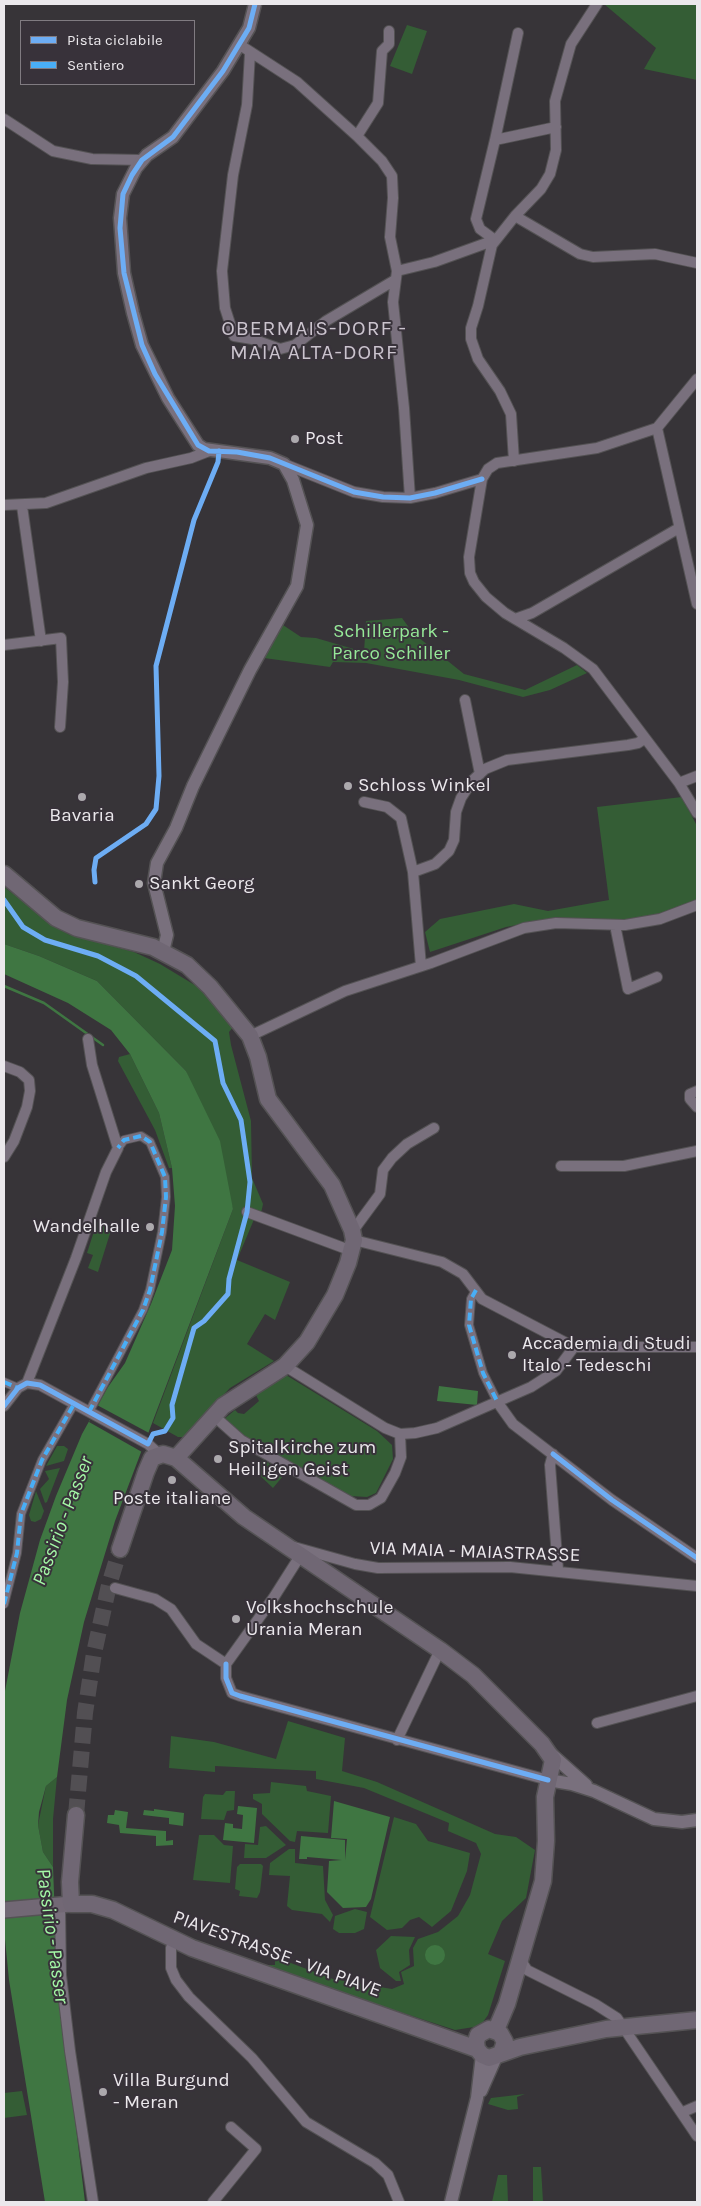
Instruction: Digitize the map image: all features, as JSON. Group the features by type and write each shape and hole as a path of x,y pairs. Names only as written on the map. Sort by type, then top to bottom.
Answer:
{"main road":[{"path":"4,874 56,918 77,928 153,947 187,965 210,986 250,1036 258,1057 268,1099 332,1185 352,1240 335,1295 307,1342 285,1366 235,1396 213,1415 176,1458"},
{"path":"120,1549 151,1461 151,1447 176,1458 244,1517 438,1648 473,1674 518,1717 548,1751 553,1760 544,1797 546,1840 543,1881 494,2046"},
{"path":"4,1910 62,1905 70,1882 76,1815"},
{"name":"PIAVESTRASSE - VIA PIAVE","path":"62,1905 92,1904 113,1910 206,1954 441,2036 494,2046 622,2026 697,2020"}],"street":[{"path":"255,4 245,49 247,104 233,175 222,271 225,308 234,336 252,339 280,349 295,345 326,321 396,275 495,240"},
{"path":"514,461 511,414 500,391 478,359 471,339 471,328 492,245 541,188 550,174 556,150 555,100 571,44 597,4"},
{"path":"357,136 378,103 382,51 389,44 389,31"},
{"path":"495,240 480,229 476,219 518,33"},
{"path":"245,49 297,82 357,136 382,161 392,176 394,198 390,238 396,275 393,302 404,408 410,498"},
{"path":"208,451 198,444 166,395 142,345 124,273 120,218 124,194 132,175 142,160 173,137 245,49"},
{"path":"4,119 53,151 92,159 142,160"},
{"path":"495,140 556,126"},
{"path":"515,216 580,254 593,257 655,254 697,263"},
{"path":"697,379 657,428 597,448 493,465 484,474 482,479 469,557 470,573 486,597 515,619 564,648 593,669 679,783 697,813"},
{"path":"657,428 697,604"},
{"path":"4,505 22,506 46,503 146,468 191,458 208,451 270,458 354,492 410,498 435,493 461,483 482,479"},
{"path":"163,952 167,935 155,888 157,863 176,828 193,786 250,670 287,608 300,577 307,525 293,480 284,464"},
{"path":"22,506 40,641"},
{"path":"515,619 532,613 679,528"},
{"path":"4,645 61,638 63,682 60,727"},
{"path":"465,700 480,774"},
{"path":"413,872 435,864 449,851 454,840 456,812 461,798 486,768 507,760 628,745 638,743 644,738"},
{"path":"679,783 697,776"},
{"path":"364,802 387,807 401,818 413,872 421,966"},
{"path":"250,1036 345,991 421,966 524,928 556,923 615,925 660,919 697,905"},
{"path":"615,925 628,989 657,977"},
{"path":"88,1039 92,1065 118,1148"},
{"path":"4,1066 20,1072 29,1080 29,1103 6,1160"},
{"path":"697,1091 690,1094 690,1099 697,1107"},
{"path":"352,1240 355,1228 380,1194 382,1170 407,1144 434,1128"},
{"path":"4,1406 22,1385 76,1258 106,1172 118,1148 124,1140 141,1136 150,1142 165,1177 166,1197 162,1232 150,1290 143,1310 91,1413"},
{"path":"561,1166 624,1166 697,1151"},
{"path":"247,1212 442,1262 464,1274 482,1299 574,1347 697,1347"},
{"path":"476,1290 470,1299 468,1325 483,1373 498,1404 513,1424 612,1500 697,1558"},
{"path":"285,1366 385,1428 400,1434 437,1428 498,1404 532,1387 556,1371 574,1347"},
{"path":"4,1382 22,1385 40,1384 151,1447"},
{"path":"4,1604 17,1553 21,1514 42,1460 74,1404"},
{"path":"213,1415 241,1440 356,1505 369,1505 381,1498 395,1473 401,1457 400,1434"},
{"path":"553,1454 550,1465 558,1570"},
{"name":"VIA MAIA - MAIASTRASSE","path":"283,1544 355,1564 378,1568 510,1567 558,1570 697,1586"},
{"path":"300,1556 226,1664 226,1678 232,1693 397,1740 548,1780 572,1784 594,1791 654,1820 682,1822 697,1820"},
{"path":"116,1588 155,1599 171,1609 196,1644 226,1664"},
{"path":"397,1740 438,1648"},
{"path":"597,1723 697,1696"},
{"path":"548,1751 574,1776 594,1791"},
{"path":"62,1905 61,1975 70,2051 94,2202"},
{"path":"174,1940 170,1948 170,1968 176,1980 189,1997 252,2058 306,2122 374,2164 388,2175 398,2202"},
{"path":"520,1958 527,1970 595,2004 617,2018 683,2112 697,2136"},
{"path":"451,2202 477,2098 494,2046"},
{"path":"683,2112 697,2106"},
{"path":"213,2202 256,2149 231,2127"}],"green space":[{"path":"604,4 697,4 697,80 644,69 656,48"},
{"path":"407,25 427,31 412,74 390,66"},
{"name":"Schillerpark - Parco Schiller","path":"402,618 413,633 464,674 525,690 577,665 587,673 550,690 523,697 459,680 366,663 333,662 330,667 264,658 283,625 301,637 316,638 364,652 366,621"},
{"path":"682,797 697,826 697,904 685,910 625,922 533,922 506,927 430,952 425,932 440,919 514,904 548,911 609,900 597,807"},
{"path":"4,887 68,934 134,952 160,964 198,987 234,1026 229,1032 231,1045 251,1121 252,1178 263,1204 260,1218 255,1217 237,1260 290,1282 275,1320 265,1314 247,1344 274,1361 230,1388 184,1437 178,1437 153,1423 233,1209 186,1071 97,981 39,956 4,944"},
{"path":"130,1054 159,1113 172,1168 169,1168 155,1130 118,1061 119,1057"},
{"path":"97,1222 112,1227 98,1272 88,1268 93,1255 87,1253"},
{"path":"286,1375 377,1431 392,1445 393,1459 376,1493 367,1497 350,1496 246,1439 223,1420 235,1410 238,1413 244,1414 259,1401 256,1395"},
{"path":"57,1446 64,1446 68,1449 64,1461 46,1466"},
{"path":"264,1459 283,1476 273,1488 254,1470"},
{"path":"60,1468 45,1503 40,1489 49,1479 45,1471"},
{"path":"36,1491 44,1511 41,1519 35,1522 31,1521 29,1515"},
{"path":"288,1721 345,1738 342,1771 377,1782 495,1834 516,1837 535,1850 526,1898 502,1921 488,1954 505,1961 488,2015 483,2022 474,2027 455,2030 265,1968 265,1965 275,1965 275,1957 333,1979 392,1989 404,1984 401,1972 414,1966 413,1948 418,1939 438,1932 458,1916 470,1895 481,1854 476,1843 448,1831 449,1823 364,1788 316,1779 316,1771 215,1766 215,1772 169,1768 171,1736 214,1742 276,1759"},
{"path":"57,1777 53,1819 53,1867 43,1852 38,1825 46,1786"},
{"path":"271,1782 306,1786 307,1791 331,1796 328,1833 297,1831 295,1842 290,1841 262,1814 262,1804 253,1799 253,1794 270,1793"},
{"path":"226,1791 235,1791 234,1810 227,1811 224,1820 201,1819 203,1797 205,1794 223,1795"},
{"path":"394,1817 416,1824 428,1841 470,1853 467,1871 451,1911 432,1927 419,1917 410,1920 402,1928 387,1930 370,1917"},
{"path":"266,1826 286,1845 266,1858 244,1858 245,1844 258,1845 260,1827"},
{"path":"199,1835 214,1835 224,1845 233,1846 230,1883 193,1880"},
{"path":"289,1849 295,1849 295,1863 323,1866 325,1900 333,1915 330,1922 322,1914 292,1910 287,1906 290,1876 269,1875 270,1863"},
{"path":"240,1864 261,1864 263,1866 260,1892 257,1898 239,1896 240,1891 235,1889 237,1867"},
{"path":"355,1909 367,1912 364,1929 355,1933 339,1933 333,1929 335,1916"},
{"path":"391,1936 415,1937 409,1950 410,1965 399,1972 401,1981 396,1981 380,1968 376,1950"},
{"path":"22,2091 27,2115 4,2118 4,2093"},
{"path":"525,2094 517,2097 518,2109 508,2110 488,2104 491,2098"},
{"path":"533,2167 541,2167 543,2202 533,2202"},
{"path":"498,2175 507,2175 508,2202 492,2202"}],"water":[{"name":"Passirio - Passer","path":"4,944 39,956 97,981 186,1071 220,1141 233,1209 115,1521 84,1622 67,1700 57,1777 46,1786 39,1812 38,1825 43,1852 53,1867 57,1971 85,2202 45,2202 9,1980 4,1929 5,1691 20,1613 40,1540 82,1434 108,1387 125,1363 151,1304 172,1250 175,1206 172,1168 159,1113 130,1054 111,1030 68,1003 4,974"},
{"path":"439,1386 478,1391 477,1405 437,1401"},
{"path":"334,1801 390,1817 371,1899 366,1907 343,1908 327,1892 329,1861 342,1860 307,1857 307,1859 299,1859 301,1836 345,1840 345,1860 347,1839 331,1838"},
{"path":"238,1806 257,1808 254,1843 223,1840 225,1823 233,1824 233,1828 242,1829 243,1815 237,1814"},
{"path":"154,1809 184,1813 183,1826 169,1824 169,1818 143,1815 144,1810 154,1811"},
{"path":"115,1810 128,1812 126,1828 166,1831 166,1841 173,1840 173,1845 156,1846 156,1836 120,1833 119,1825 107,1823 108,1815 114,1815"},
{"path":"435,1945 442,1948 445,1955 442,1962 435,1965 428,1962 425,1955 428,1948"}],"pier":[{"path":"97,1405 149,1433 142,1452 89,1422"}],"waterway":[{"path":"4,986 44,1003 103,1045"}],"tunnel":[{"path":"76,1815 85,1713 94,1653 109,1585 120,1549"}],"marked path":[{"path":"89,1412 143,1310 150,1290 162,1232 166,1197 165,1177 150,1142 141,1136 124,1140 118,1148"},
{"path":"476,1290 471,1299 469,1325 483,1373 498,1403"},
{"path":"4,1382 18,1388"},
{"path":"4,1604 17,1553 21,1514 42,1460 74,1404"}],"cycle path":[{"path":"255,4 249,28 223,71 173,137 142,160 123,194 120,228 124,273 142,345 155,374 198,445 209,451 237,452 270,458 354,492 383,497 410,498 435,493 482,479"},
{"path":"95,882 96,858 146,824 156,809 159,776 156,666 194,520 218,462 219,451"},
{"path":"4,900 23,927 45,940 98,956 136,976 215,1041 223,1083 241,1120 250,1182 247,1212 229,1279 228,1294 204,1321 194,1328 172,1405 173,1418 165,1431 153,1434 148,1444 40,1385 27,1383 18,1388 4,1406"},
{"path":"553,1454 612,1500 697,1558"},
{"path":"226,1664 226,1678 232,1693 240,1696 548,1780"}],"place":[{"name":"Post","path":"295,439"},
{"name":"Schloss Winkel","path":"348,786"},
{"name":"Bavaria","path":"82,797"},
{"name":"Sankt Georg","path":"139,884"},
{"name":"Wandelhalle","path":"150,1227"},
{"name":"Accademia di Studi Italo - Tedeschi","path":"512,1355"},
{"name":"Spitalkirche zum Heiligen Geist","path":"218,1459"},
{"name":"Poste italiane","path":"172,1480"},
{"name":"Volkshochschule Urania Meran","path":"236,1619"},
{"name":"Villa Burgund - Meran","path":"103,2092"}],"district":[{"name":"OBERMAIS-DORF - MAIA ALTA-DORF","path":"314,341"}]}
